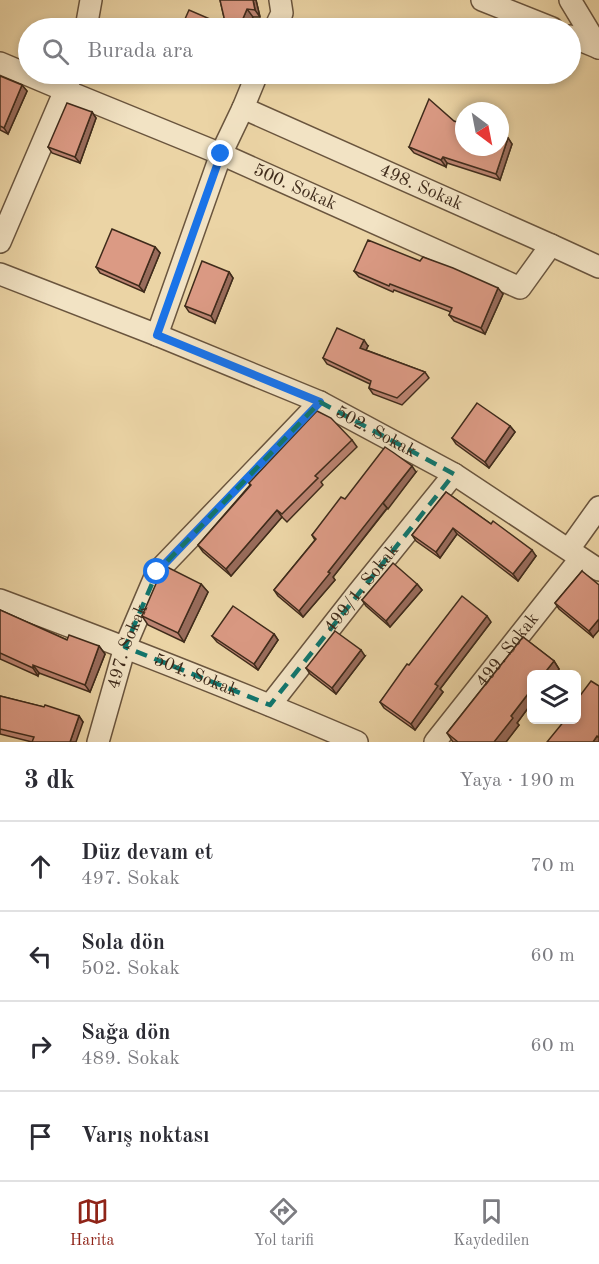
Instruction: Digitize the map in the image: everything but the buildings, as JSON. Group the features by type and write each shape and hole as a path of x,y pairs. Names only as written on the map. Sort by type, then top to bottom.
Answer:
{"street":[{"path":"88,18 91,0"},
{"path":"280,0 282,13 280,18"},
{"path":"482,0 527,18"},
{"path":"570,0 581,18"},
{"path":"581,18 599,48"},
{"path":"581,41 599,48"},
{"name":"500. Sokak","path":"0,63 18,68"},
{"path":"0,242 67,84"},
{"name":"500. Sokak","path":"72,84 221,154 520,288 551,245"},
{"path":"157,335 221,154 253,84"},
{"name":"498. Sokak","path":"243,108 599,267"},
{"name":"502. Sokak","path":"0,274 320,402 454,474 599,570"},
{"name":"497. Sokak","path":"98,742 125,647 157,572 320,402"},
{"name":"499/1. Sokak","path":"270,705 454,474"},
{"name":"499. Sokak","path":"435,742 575,554 599,507"},
{"name":"504. Sokak","path":"0,600 125,647 357,742"}],"highlighted area":[{"path":"320,402 454,474 270,705 125,647 157,572"}],"route":[{"path":"157,572 320,402 157,335 221,154"}]}
